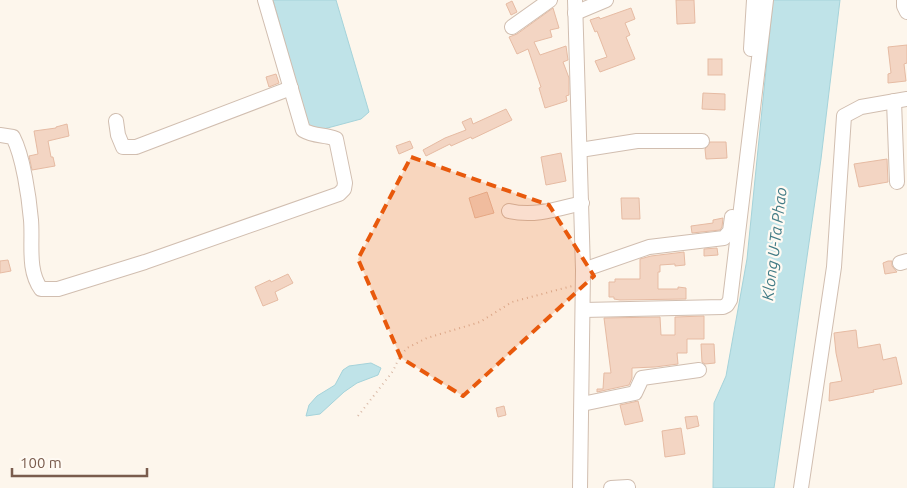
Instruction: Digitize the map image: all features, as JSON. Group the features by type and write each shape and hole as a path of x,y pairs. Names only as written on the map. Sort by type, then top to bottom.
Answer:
{"street":[{"path":"0,135 12,136 19,149 31,220 32,260 35,280 41,289 58,289 145,262 339,194 344,190 345,183 336,139 329,136 312,136 304,130 266,0"},
{"path":"512,28 550,0"},
{"path":"580,488 583,277 575,7 606,0"},
{"path":"583,277 649,247 724,238 728,235 753,36 754,0"},
{"path":"583,310 723,307 730,300 766,0"},
{"path":"904,0 907,12"},
{"path":"116,121 118,135 123,147 136,147 291,88"},
{"path":"800,488 834,266 844,116 861,107 901,100 897,182"},
{"path":"580,150 637,141 702,141"},
{"path":"509,211 522,214 536,214 582,203"},
{"path":"582,404 635,393 642,378 699,370"},
{"path":"611,488 628,487"}],"path":[{"path":"358,416 394,371 399,358 407,348 427,338 480,322 512,302 583,277"}],"highlighted area":[{"path":"411,157 549,205 594,276 463,396 401,358 358,259"}],"water":[{"path":"273,0 336,0 369,112 361,119 320,130 308,124"},
{"name":"Klong U-Ta Phao","path":"773,0 840,0 821,159 774,488 713,488 714,403 726,376 747,259"},
{"path":"371,363 381,368 378,375 357,383 320,414 306,416 309,405 317,396 335,385 343,370 349,366"}],"building":[{"path":"676,0 694,0 695,23 677,24"},
{"path":"512,1 517,12 511,15 506,4"},
{"path":"553,8 559,28 550,30 552,37 534,42 540,55 566,46 568,60 563,62 569,78 569,95 566,96 567,101 545,108 539,88 541,87 528,49 517,54 509,37 517,34"},
{"path":"631,8 635,19 625,23 630,35 626,37 635,59 600,72 595,61 607,57 597,31 595,32 590,20 599,17 600,19"},
{"path":"907,45 907,63 904,64 906,81 888,83 888,74 891,73 888,47"},
{"path":"708,59 722,59 722,75 708,75"},
{"path":"276,74 279,83 269,87 266,77"},
{"path":"703,93 725,94 725,110 702,109"},
{"path":"506,109 512,120 472,139 471,137 451,146 450,144 426,156 423,150 445,138 466,130 462,122 471,118 473,124"},
{"path":"67,124 69,136 48,141 55,166 32,170 29,156 38,154 34,131 56,128"},
{"path":"410,141 413,148 399,154 396,146"},
{"path":"710,142 726,142 727,158 706,159 705,149"},
{"path":"561,153 566,181 546,185 541,157"},
{"path":"887,159 888,182 859,187 854,164"},
{"path":"487,192 494,213 475,218 469,198"},
{"path":"621,198 639,198 640,219 622,219"},
{"path":"723,218 720,230 692,233 691,226 713,223 713,220"},
{"path":"717,248 718,255 704,256 704,249"},
{"path":"684,252 685,265 660,265 658,289 686,288 686,299 620,300 609,297 609,282 615,282 615,279 640,279 640,259"},
{"path":"8,260 11,271 0,273 0,261"},
{"path":"892,261 892,266 897,272 885,274 883,263"},
{"path":"288,274 293,283 275,292 278,300 263,306 255,287"},
{"path":"704,316 704,339 687,339 687,353 677,353 678,364 632,368 632,378 629,385 597,392 597,389 603,389 604,373 611,373 604,318 660,317 661,335 675,335 675,317"},
{"path":"856,330 858,348 880,344 883,360 896,357 902,384 829,401 830,383 842,381 834,333"},
{"path":"701,344 714,344 715,363 705,364 702,362"},
{"path":"638,401 643,421 625,425 620,405"},
{"path":"504,406 506,415 498,417 496,408"},
{"path":"697,416 699,426 687,429 685,417"},
{"path":"681,428 685,454 665,457 662,431"}]}
